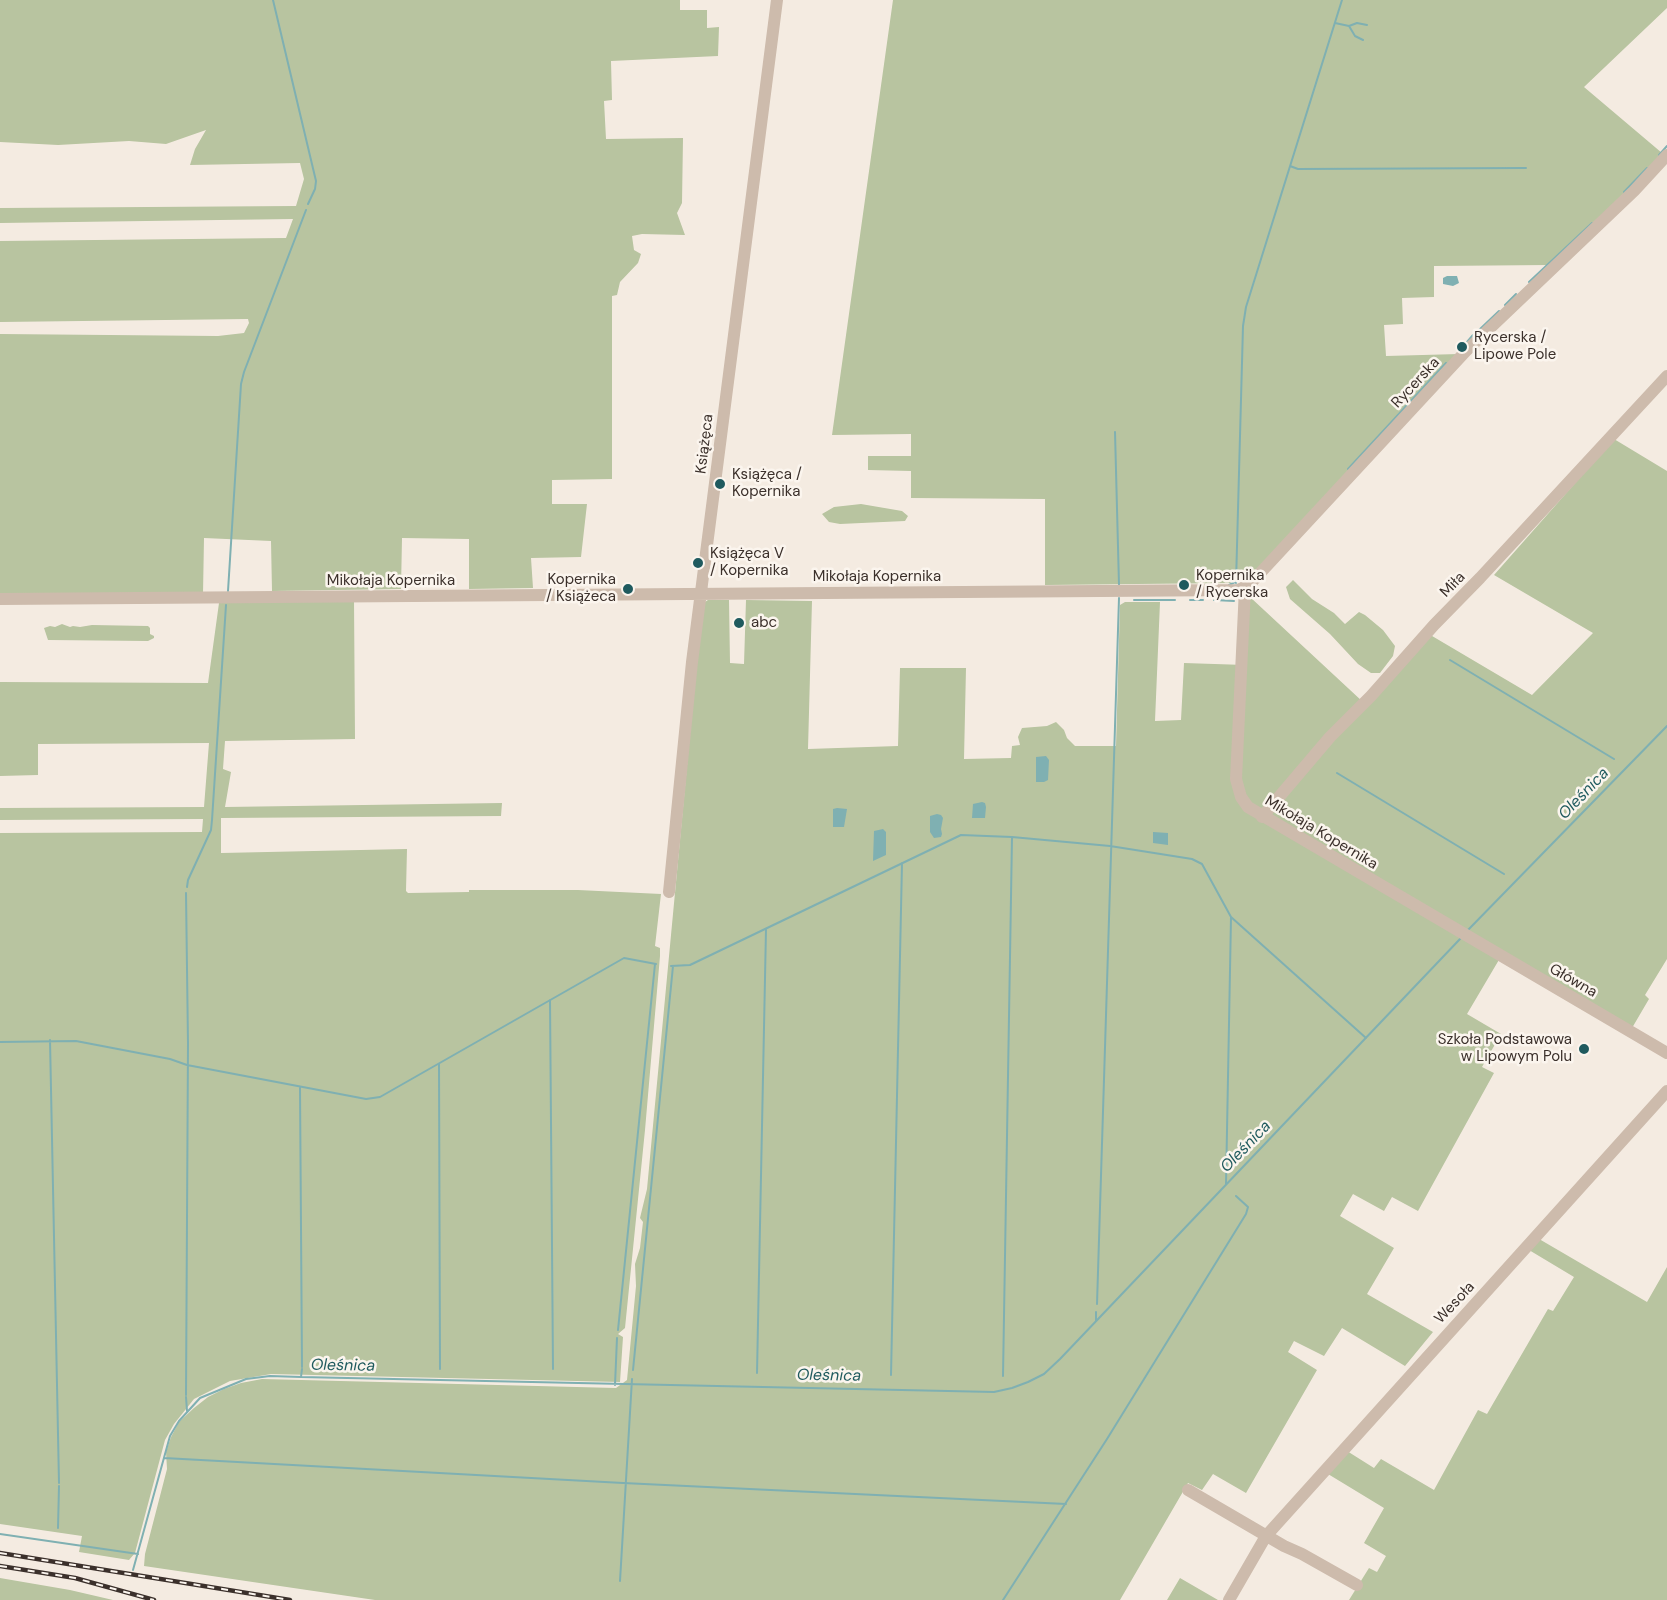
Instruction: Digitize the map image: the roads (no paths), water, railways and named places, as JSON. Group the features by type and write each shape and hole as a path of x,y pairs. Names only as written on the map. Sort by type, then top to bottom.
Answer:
{"street":[{"name":"Książęca","path":"669,892 692,662 777,0"},
{"name":"Rycerska","path":"1245,588 1459,358 1634,191 1667,155"},
{"name":"Miła","path":"1262,817 1330,736 1371,696 1434,625 1667,376"},
{"name":"Mikołaja Kopernika","path":"0,599 1232,591 1245,588 1236,779 1240,797 1248,807 1262,817 1464,935"},
{"name":"Główna","path":"1464,935 1667,1053"},
{"name":"Wesoła","path":"1229,1600 1266,1536 1667,1090"},
{"path":"1188,1490 1266,1536 1357,1585"}],"water":[{"path":"1457,276 1459,283 1453,286 1443,284 1443,278"},
{"path":"1046,756 1049,760 1048,780 1036,782 1036,757"},
{"path":"982,802 986,807 985,818 972,818 973,804"},
{"path":"833,809 847,809 844,827 833,827"},
{"path":"937,814 943,818 942,834 941,837 934,838 930,832 930,816"},
{"path":"883,829 886,832 886,855 873,861 874,831"},
{"path":"1153,832 1168,833 1168,845 1153,843"}],"waterway":[{"path":"273,0 316,181 308,204"},
{"path":"1236,583 1243,326 1246,307 1342,0"},
{"path":"1335,23 1349,26 1357,23 1367,25"},
{"path":"1349,26 1355,36 1363,40"},
{"path":"1659,155 1667,146"},
{"path":"1290,166 1298,169 1526,168"},
{"path":"1624,192 1647,168"},
{"path":"228,591 241,384 306,210"},
{"path":"1529,282 1592,223"},
{"path":"1505,305 1516,294"},
{"path":"1479,330 1499,311"},
{"path":"1467,342 1473,335"},
{"path":"1348,469 1446,363"},
{"path":"1115,432 1119,585"},
{"path":"1229,585 1253,573"},
{"path":"1097,1304 1119,598"},
{"path":"1134,600 1175,600"},
{"path":"1190,600 1203,600"},
{"path":"1214,600 1234,601"},
{"path":"187,887 211,830 226,605"},
{"path":"1450,660 1614,759"},
{"name":"Oleśnica","path":"1468,930 1667,726"},
{"path":"1337,773 1504,874"},
{"path":"671,966 690,965 961,835 1110,846 1192,859 1202,864 1231,917 1366,1038"},
{"path":"1003,1376 1012,837"},
{"path":"891,1375 902,863"},
{"path":"186,893 188,1044 186,1395"},
{"path":"1226,1184 1231,917"},
{"path":"757,1373 766,929"},
{"name":"Oleśnica","path":"133,1570 170,1436 179,1421 200,1398 246,1379 270,1376 994,1392 1028,1382 1044,1374 1060,1359 1460,939"},
{"path":"0,1042 76,1041 366,1099 380,1097 624,958 656,964"},
{"path":"618,1330 655,964"},
{"path":"633,1370 673,966"},
{"path":"550,1000 553,1369"},
{"path":"50,1040 59,1483"},
{"path":"439,1064 440,1369"},
{"path":"300,1088 302,1367"},
{"path":"1003,1600 1107,1439 1246,1214 1248,1207 1236,1196"},
{"name":"Oleśnica","path":"1096,1312 1096,1321"},
{"path":"615,1385 617,1338"},
{"name":"Oleśnica","path":"301,1377 302,1369"},
{"path":"620,1581 632,1379"},
{"path":"186,1397 187,1411"},
{"path":"164,1458 1066,1504"},
{"path":"58,1528 59,1486"},
{"path":"0,1534 138,1554"}],"railway":[{"path":"0,1553 290,1600"},
{"path":"0,1566 75,1578 154,1600"}],"place":[{"name":"Rycerska / Lipowe Pole","path":"1462,347"},
{"name":"Książęca / Kopernika","path":"720,484"},
{"name":"Książęca V / Kopernika","path":"698,563"},
{"name":"Kopernika / Rycerska","path":"1184,585"},
{"name":"Kopernika / Książeca","path":"628,589"},
{"name":"abc","path":"739,623"},
{"name":"Szkoła Podstawowa w Lipowym Polu","path":"1584,1049"}]}
